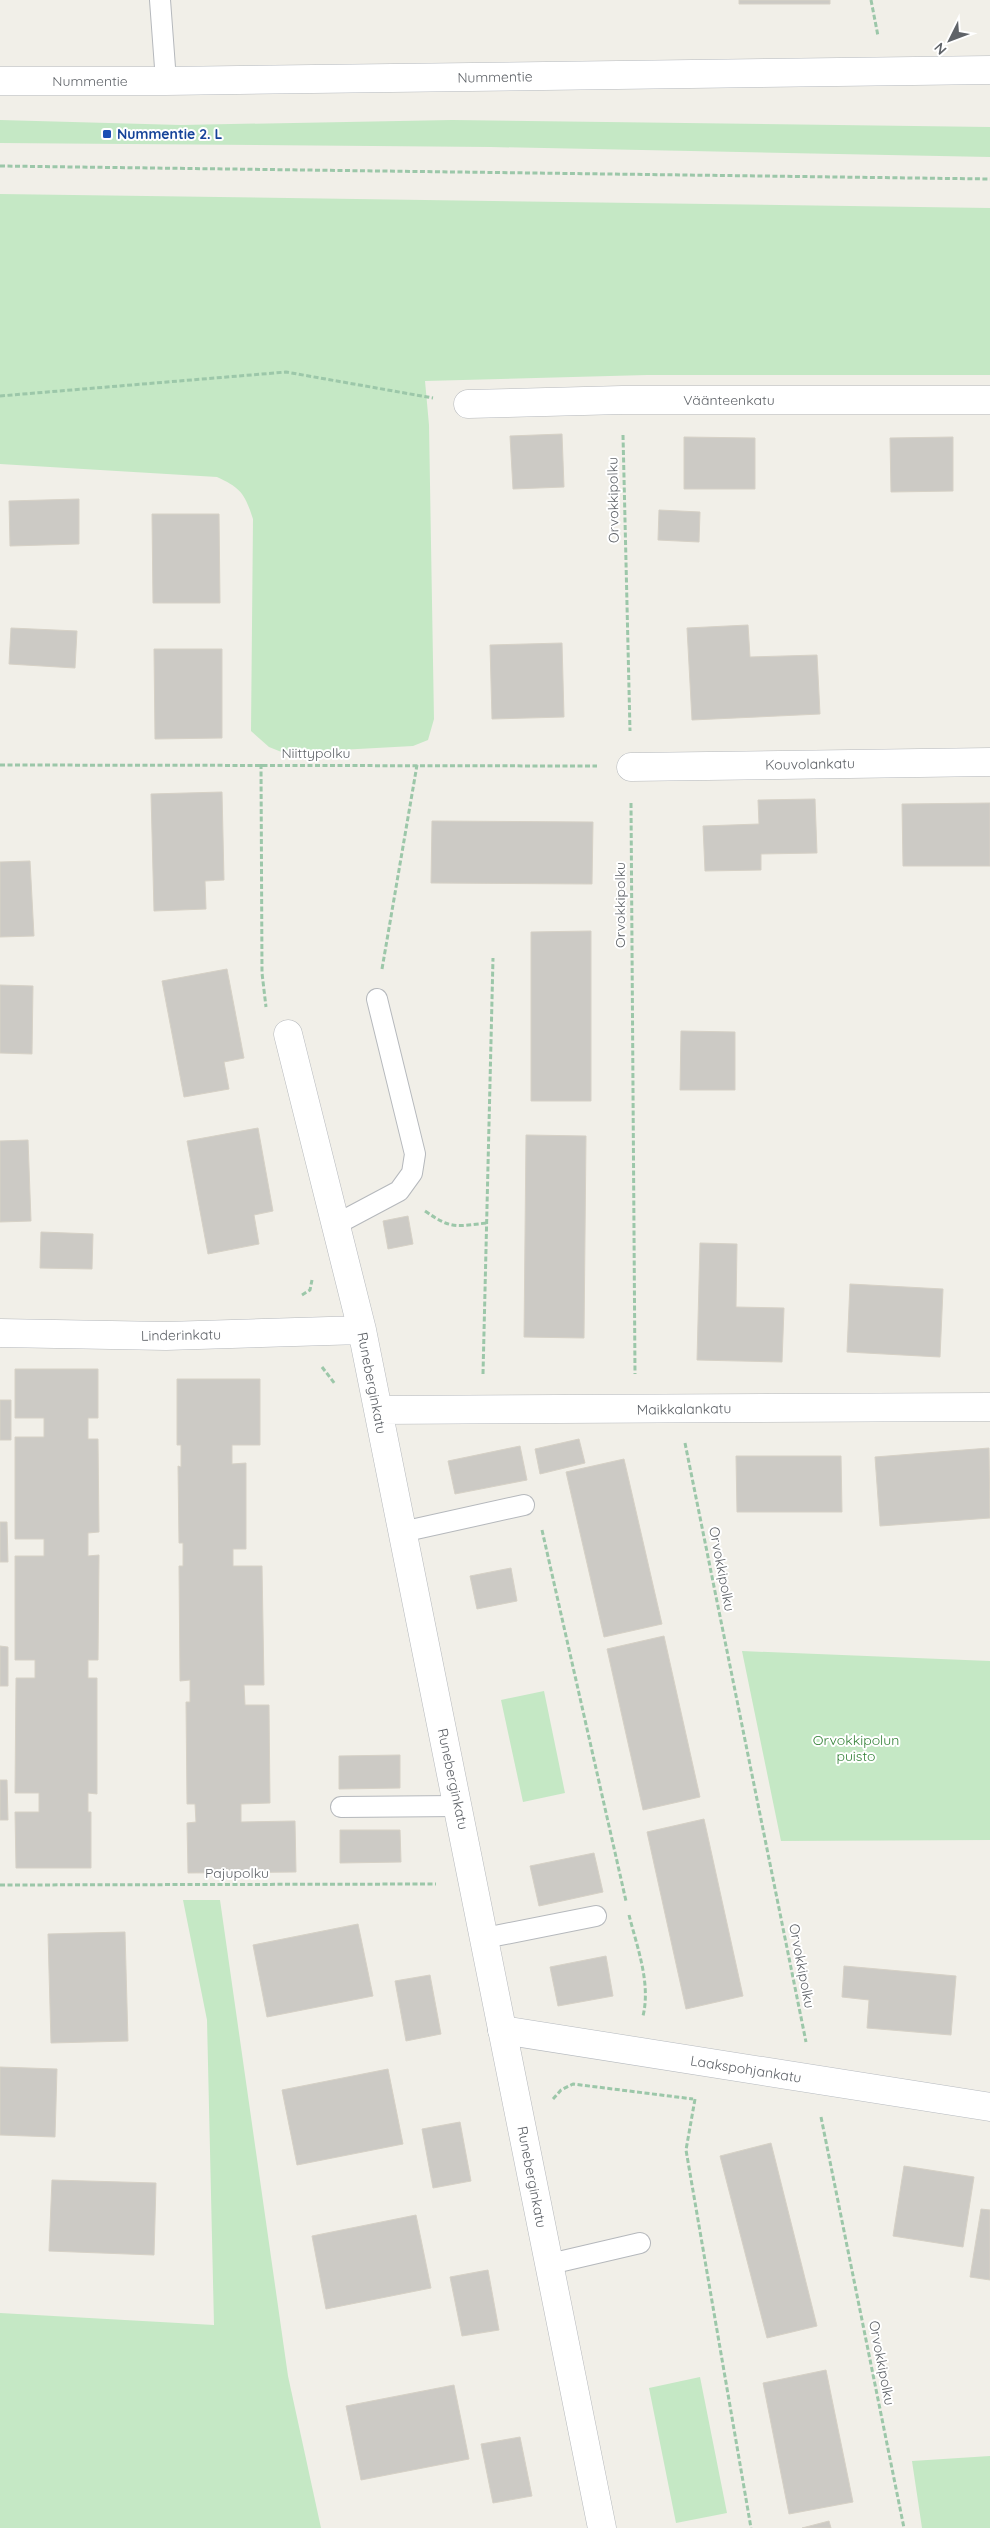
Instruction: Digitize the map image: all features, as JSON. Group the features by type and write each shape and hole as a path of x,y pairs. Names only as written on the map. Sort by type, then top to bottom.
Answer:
{"street":[{"name":"Nummentie","path":"0,81 166,81 990,70"},
{"name":"Väänteenkatu","path":"468,404 622,400 990,400"},
{"name":"Kouvolankatu","path":"631,767 990,762"},
{"name":"Runeberginkatu","path":"288,1034 362,1330 602,2528"},
{"name":"Linderinkatu","path":"0,1333 166,1336 362,1330"},
{"name":"Maikkalankatu","path":"378,1410 990,1407"},
{"name":"Laakspohjankatu","path":"502,2030 990,2108"}],"lane":[{"path":"160,0 166,81"},
{"path":"337,1224 399,1192 412,1173 415,1154 377,999"},
{"path":"402,1532 524,1505"},
{"path":"341,1807 458,1806"},
{"path":"485,1938 596,1916"},
{"path":"550,2264 640,2243"}],"path":[{"path":"871,0 878,39"},
{"path":"0,166 990,179"},
{"path":"0,396 286,372 468,404"},
{"name":"Orvokkipolku","path":"622,400 631,767 635,1409"},
{"path":"261,764 262,973"},
{"name":"Niittypolku","path":"0,765 261,764 631,767"},
{"path":"377,999 418,765"},
{"path":"484,1409 483,1373 493,958"},
{"path":"399,1192 442,1223 459,1226 487,1223"},
{"name":"Orvokkipolku","path":"678,1408 813,2080"},
{"path":"524,1505 537,1520 544,1534 592,1756 645,1980 645,2006 642,2021 625,2050"},
{"name":"Pajupolku","path":"0,1885 474,1884"},
{"path":"520,2117 550,2105 561,2090 573,2084 705,2101"},
{"path":"696,2099 686,2150 751,2528"},
{"name":"Orvokkipolku","path":"830,2116 820,2115 904,2528"}],"green space":[{"path":"0,120 181,125 452,120 990,127 990,157 491,147 0,143"},
{"path":"0,194 990,208 990,375 647,375 425,381 429,425 434,719 428,740 413,746 284,753 269,747 251,731 253,519 241,493 232,485 217,477 0,464"},
{"name":"Orvokkipolun puisto","path":"742,1651 990,1661 990,1840 781,1841"},
{"path":"544,1691 565,1793 523,1802 501,1700"},
{"path":"183,1900 220,1900 288,2376 321,2528 0,2528 0,2313 214,2325 207,2020"},
{"path":"700,2377 727,2513 676,2523 649,2388"},
{"path":"990,2456 990,2528 922,2528 912,2461"}],"building":[{"path":"739,0 830,0 830,4 739,4"},
{"path":"562,434 564,487 513,489 510,436"},
{"path":"684,437 755,438 755,489 684,489"},
{"path":"953,437 953,491 891,492 890,438"},
{"path":"79,499 79,544 10,546 9,501"},
{"path":"659,510 700,512 699,542 658,540"},
{"path":"152,514 219,514 220,603 153,603"},
{"path":"748,625 750,657 817,655 820,714 692,720 687,628"},
{"path":"11,628 77,631 75,668 9,664"},
{"path":"562,643 564,717 492,719 490,645"},
{"path":"154,649 222,649 222,738 155,739"},
{"path":"222,792 224,880 205,881 206,909 154,911 151,794"},
{"path":"815,799 817,853 761,854 761,870 705,871 703,826 759,824 758,800"},
{"path":"990,803 990,866 903,866 902,804"},
{"path":"432,821 593,822 592,884 431,883"},
{"path":"30,861 34,936 0,937 0,862"},
{"path":"591,931 591,1101 531,1101 531,932"},
{"path":"227,969 244,1058 224,1062 229,1089 184,1097 162,981"},
{"path":"0,985 33,986 32,1054 0,1053"},
{"path":"681,1031 735,1032 735,1090 680,1090"},
{"path":"258,1128 273,1211 254,1215 259,1244 208,1254 187,1141"},
{"path":"526,1135 586,1136 584,1338 524,1337"},
{"path":"28,1140 31,1221 0,1222 0,1141"},
{"path":"408,1216 413,1244 388,1249 383,1221"},
{"path":"41,1232 93,1234 92,1269 40,1268"},
{"path":"700,1243 737,1244 736,1307 784,1308 782,1362 697,1360"},
{"path":"850,1284 943,1289 940,1357 847,1352"},
{"path":"15,1369 98,1369 98,1418 88,1418 88,1439 98,1439 99,1532 88,1533 88,1556 99,1555 98,1660 88,1660 88,1678 97,1678 97,1794 88,1793 88,1812 91,1812 91,1868 16,1868 15,1812 39,1812 39,1793 15,1793 16,1678 35,1678 35,1660 15,1660 15,1556 44,1556 44,1539 15,1539 15,1437 44,1437 44,1418 15,1418"},
{"path":"177,1379 260,1379 260,1445 232,1445 232,1464 246,1463 246,1549 233,1549 233,1566 262,1566 264,1685 244,1685 245,1705 269,1705 270,1803 241,1804 241,1822 295,1821 296,1872 188,1873 187,1823 196,1822 195,1804 187,1804 186,1702 190,1702 190,1680 180,1681 179,1566 183,1566 183,1543 179,1543 178,1466 181,1467 181,1445 177,1445"},
{"path":"0,1400 11,1400 11,1440 0,1440"},
{"path":"579,1439 585,1463 540,1474 535,1449"},
{"path":"520,1446 527,1480 455,1494 448,1461"},
{"path":"989,1448 990,1518 880,1526 875,1457"},
{"path":"736,1456 841,1456 842,1512 737,1512"},
{"path":"624,1459 662,1624 604,1637 566,1472"},
{"path":"0,1522 7,1522 8,1562 0,1562"},
{"path":"511,1568 517,1601 477,1609 470,1576"},
{"path":"664,1636 700,1797 643,1810 607,1649"},
{"path":"0,1646 8,1647 8,1686 0,1686"},
{"path":"400,1755 400,1788 339,1789 339,1756"},
{"path":"0,1780 7,1780 8,1820 0,1820"},
{"path":"704,1819 743,1996 686,2009 647,1832"},
{"path":"340,1830 400,1830 401,1862 340,1863"},
{"path":"594,1853 603,1892 539,1906 530,1866"},
{"path":"358,1924 373,1996 267,2017 253,1945"},
{"path":"125,1932 128,2041 51,2043 48,1934"},
{"path":"606,1956 613,1996 558,2006 550,1967"},
{"path":"844,1966 956,1976 951,2035 867,2028 869,2000 842,1997"},
{"path":"430,1975 441,2034 406,2041 395,1981"},
{"path":"0,2067 57,2069 55,2137 0,2135"},
{"path":"388,2069 403,2144 297,2165 282,2090"},
{"path":"460,2122 471,2181 433,2188 422,2129"},
{"path":"771,2143 817,2326 767,2338 720,2156"},
{"path":"904,2166 974,2177 963,2247 893,2236"},
{"path":"52,2180 156,2183 154,2255 49,2251"},
{"path":"981,2209 990,2210 990,2280 970,2277"},
{"path":"416,2215 431,2288 326,2309 312,2236"},
{"path":"488,2270 499,2330 462,2336 450,2277"},
{"path":"826,2370 853,2502 789,2514 763,2383"},
{"path":"454,2385 469,2459 361,2480 346,2406"},
{"path":"520,2437 532,2496 493,2503 481,2444"},
{"path":"829,2521 831,2528 802,2528"}],"place":[{"name":"Nummentie 2. L","path":"107,134"}]}
